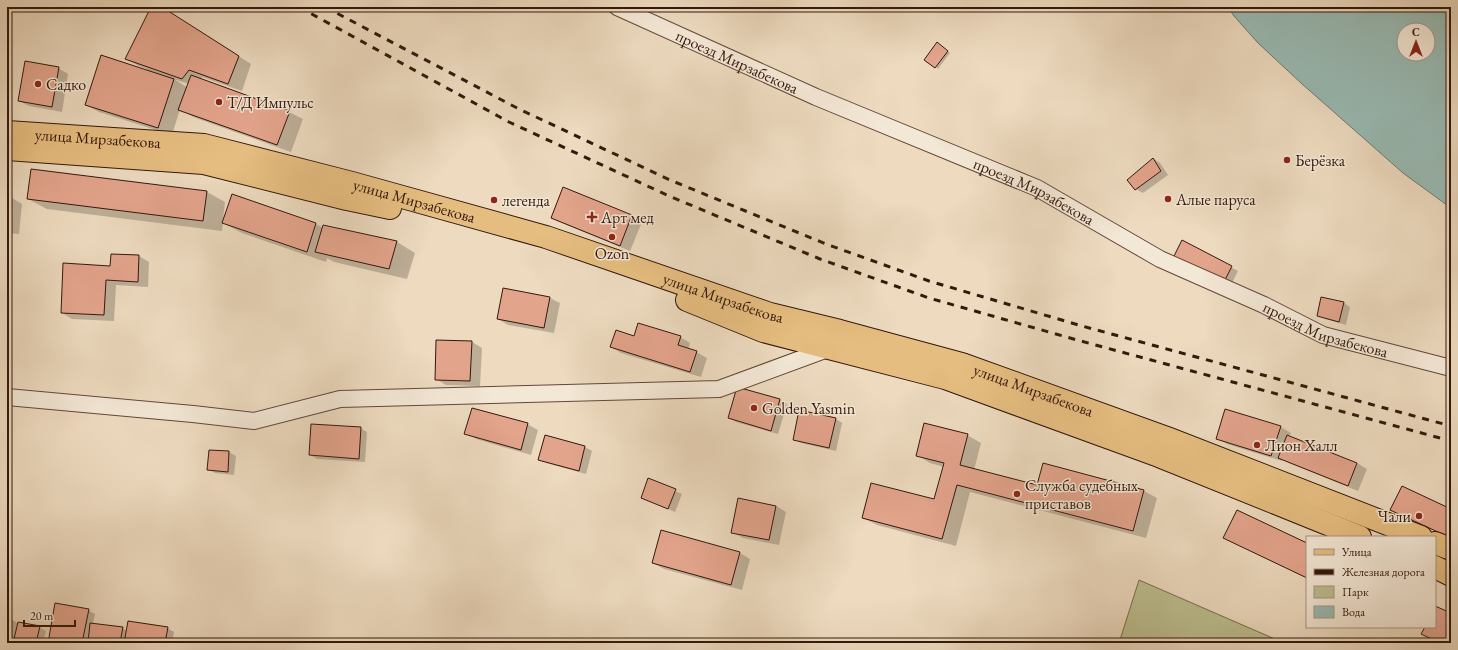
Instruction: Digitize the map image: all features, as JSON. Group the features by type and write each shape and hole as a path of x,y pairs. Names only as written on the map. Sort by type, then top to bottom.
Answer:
{"main road":[{"name":"улица Мирзабекова","path":"7,132 204,145 546,237 770,314 836,340 1159,456 1358,536"},
{"name":"улица Мирзабекова","path":"7,149 204,164 347,199 543,240 763,331 836,340 962,364 1167,438 1418,536"},
{"path":"1436,542 1451,549"},
{"path":"1436,568 1451,575"}],"street":[{"name":"проезд Мирзабекова","path":"617,7 816,97 1037,188 1160,259 1264,305 1323,335 1451,368"},
{"path":"7,397 254,421 340,399 719,389 836,340"}],"green space":[{"path":"1139,580 1284,643 1119,643"}],"water":[{"path":"1228,7 1451,7 1451,208 1403,173 1258,43"}],"building":[{"path":"151,7 162,7 239,56 228,84 189,70 182,79 125,59"},
{"path":"937,42 948,51 935,68 924,60"},
{"path":"101,55 174,79 158,128 85,105"},
{"name":"Садко","path":"25,61 59,67 52,107 18,101"},
{"path":"191,75 290,111 277,145 178,110"},
{"path":"1153,158 1161,171 1135,190 1127,180"},
{"path":"31,169 207,191 203,221 27,199"},
{"name":"Арт мед","path":"563,187 632,215 620,246 551,218"},
{"path":"232,194 316,223 307,252 222,223"},
{"path":"323,225 397,241 389,269 315,252"},
{"path":"1182,240 1232,266 1223,284 1173,258"},
{"path":"111,254 139,255 138,282 106,280 104,315 61,313 63,263 110,266"},
{"path":"503,288 550,297 544,328 497,319"},
{"path":"1321,297 1344,302 1339,322 1317,316"},
{"path":"638,323 681,336 678,345 697,351 690,372 610,347 616,330 634,336"},
{"path":"436,340 472,341 470,381 435,380"},
{"path":"737,387 780,399 771,431 728,418"},
{"path":"472,408 528,423 521,450 464,434"},
{"path":"1225,409 1281,426 1271,456 1216,439"},
{"path":"799,410 836,418 829,448 793,440"},
{"path":"924,423 968,434 960,465 1037,485 1043,463 1144,490 1133,531 957,485 942,539 862,518 871,483 934,499 944,463 916,456"},
{"path":"311,424 361,427 359,459 309,455"},
{"path":"545,435 585,446 579,471 538,460"},
{"path":"1287,435 1357,463 1348,486 1278,458"},
{"path":"209,450 229,451 228,472 207,470"},
{"path":"648,478 676,489 668,509 641,498"},
{"path":"1402,486 1451,509 1451,538 1390,510"},
{"path":"738,498 776,506 769,540 731,533"},
{"path":"1237,510 1306,543 1306,578 1223,538"},
{"path":"661,530 740,552 731,585 652,563"},
{"path":"55,603 89,609 82,643 48,643"},
{"path":"1436,606 1451,613 1451,643 1440,643 1421,634 1424,628 1436,628"},
{"path":"7,616 11,617 7,639"},
{"path":"128,621 168,627 165,643 124,643"},
{"path":"18,622 40,626 36,643 13,643"},
{"path":"90,623 123,627 120,643 88,643"},
{"path":"202,640 223,643 202,643"},
{"path":"242,641 256,643 242,643"}],"railway":[{"path":"299,7 509,122 669,196 820,259 929,298 1077,340 1451,441"},
{"path":"325,7 519,109 670,180 826,244 929,281 1082,326 1451,426"}],"place":[{"name":"Садко","path":"38,84"},
{"name":"Т/Д Импульс","path":"219,102"},
{"name":"Берёзка","path":"1287,160"},
{"name":"Алые паруса","path":"1168,199"},
{"name":"легенда","path":"494,200"},
{"name":"Арт мед","path":"592,217"},
{"name":"Ozon","path":"612,237"},
{"name":"Golden Yasmin","path":"754,408"},
{"name":"Лион Халл","path":"1257,445"},
{"name":"Служба судебных приставов","path":"1017,494"},
{"name":"Чали","path":"1419,516"}]}
